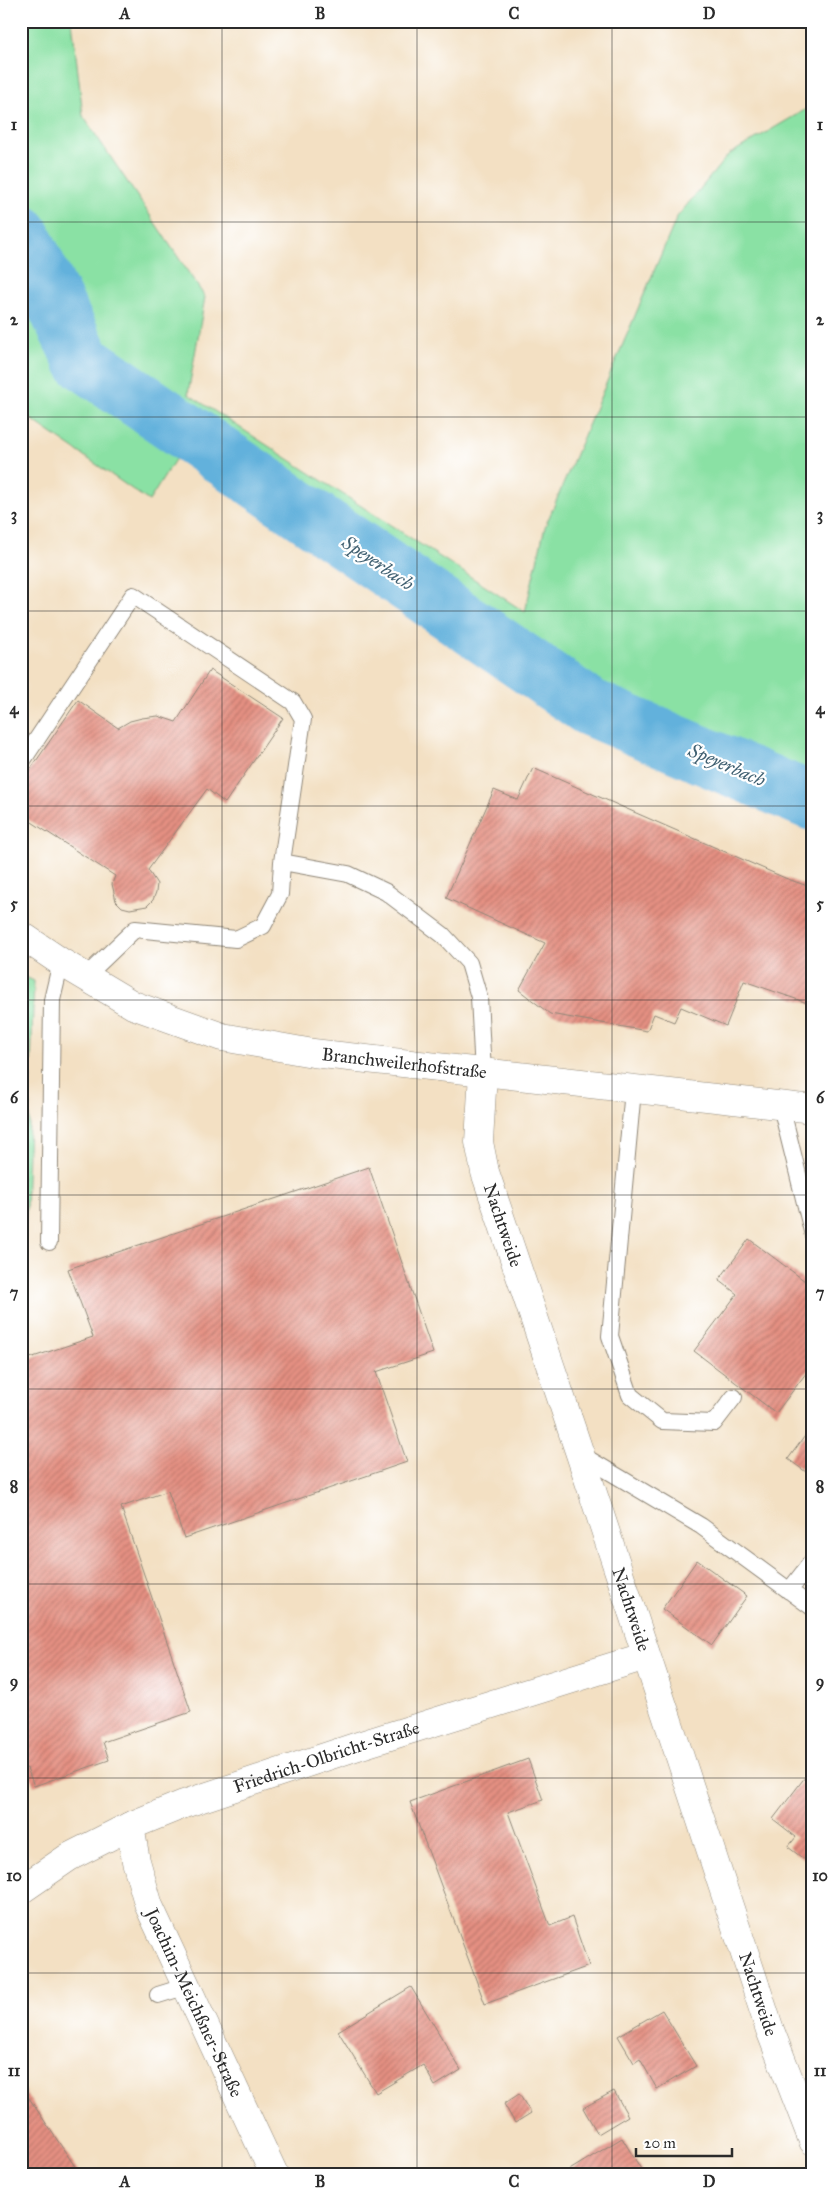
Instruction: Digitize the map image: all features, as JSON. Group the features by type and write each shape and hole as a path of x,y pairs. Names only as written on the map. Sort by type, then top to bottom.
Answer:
{"street":[{"name":"Branchweilerhofstraße","path":"21,935 86,978 134,1005 222,1037 313,1053 813,1109"},
{"name":"Nachtweide","path":"482,1073 479,1142 485,1172 770,2030 813,2141"},
{"name":"Friedrich-Olbricht-Straße","path":"21,1890 69,1857 130,1826 184,1804 349,1749 646,1656"},
{"name":"Joachim-Meichßner-Straße","path":"130,1826 136,1861 149,1906 274,2174"}],"lane":[{"path":"21,762 133,595 293,702 303,719 282,862 280,894 263,926 236,939 135,929 86,978"},
{"path":"282,862 348,874 386,892 443,935 469,963 479,997 482,1073"},
{"path":"49,1242 52,1000 61,962"},
{"path":"633,1090 610,1336 630,1395 662,1421 714,1423 734,1397"},
{"path":"781,1106 813,1235"},
{"path":"580,1454 701,1526 813,1608"},
{"path":"789,1591 813,1560"},
{"path":"158,1995 187,1986"}],"green space":[{"path":"21,21 72,21 83,116 205,297 188,394 525,612 545,527 677,217 728,155 808,108 813,108 813,822 571,713 178,455 149,501 28,417 21,405"},
{"path":"21,975 34,981 25,1240 21,1241"}],"building":[{"path":"210,670 283,718 225,803 207,789 148,870 157,884 153,900 147,906 130,909 122,907 116,901 112,884 115,876 21,815 21,783 78,700 118,728 130,721 158,716 176,722"},
{"path":"533,768 785,878 813,888 813,1005 744,981 726,1026 681,1007 674,1022 654,1014 647,1031 550,1014 519,990 545,943 446,898 494,790 518,800"},
{"path":"369,1167 433,1353 376,1372 407,1462 184,1538 168,1491 121,1507 191,1712 103,1742 109,1760 34,1786 27,1768 21,1770 21,1361 93,1337 68,1269"},
{"path":"749,1239 813,1287 813,1364 776,1413 694,1351 737,1294 719,1280"},
{"path":"813,1425 813,1477 788,1459"},
{"path":"697,1560 747,1596 712,1645 662,1609"},
{"path":"528,1759 543,1800 508,1812 550,1926 572,1917 589,1966 485,2004 410,1802"},
{"path":"809,1772 813,1775 813,1866 788,1847 796,1837 773,1819"},
{"path":"411,1987 461,2070 435,2086 423,2065 376,2093 338,2031"},
{"path":"662,2010 696,2066 657,2089 640,2059 634,2063 618,2036"},
{"path":"21,2086 80,2174 21,2174"},
{"path":"614,2091 628,2116 598,2134 583,2108"},
{"path":"519,2094 531,2113 515,2123 504,2104"},
{"path":"622,2138 644,2174 563,2174"}],"waterway":[{"name":"Speyerbach","path":"21,234 83,361 589,707 813,802"}]}
